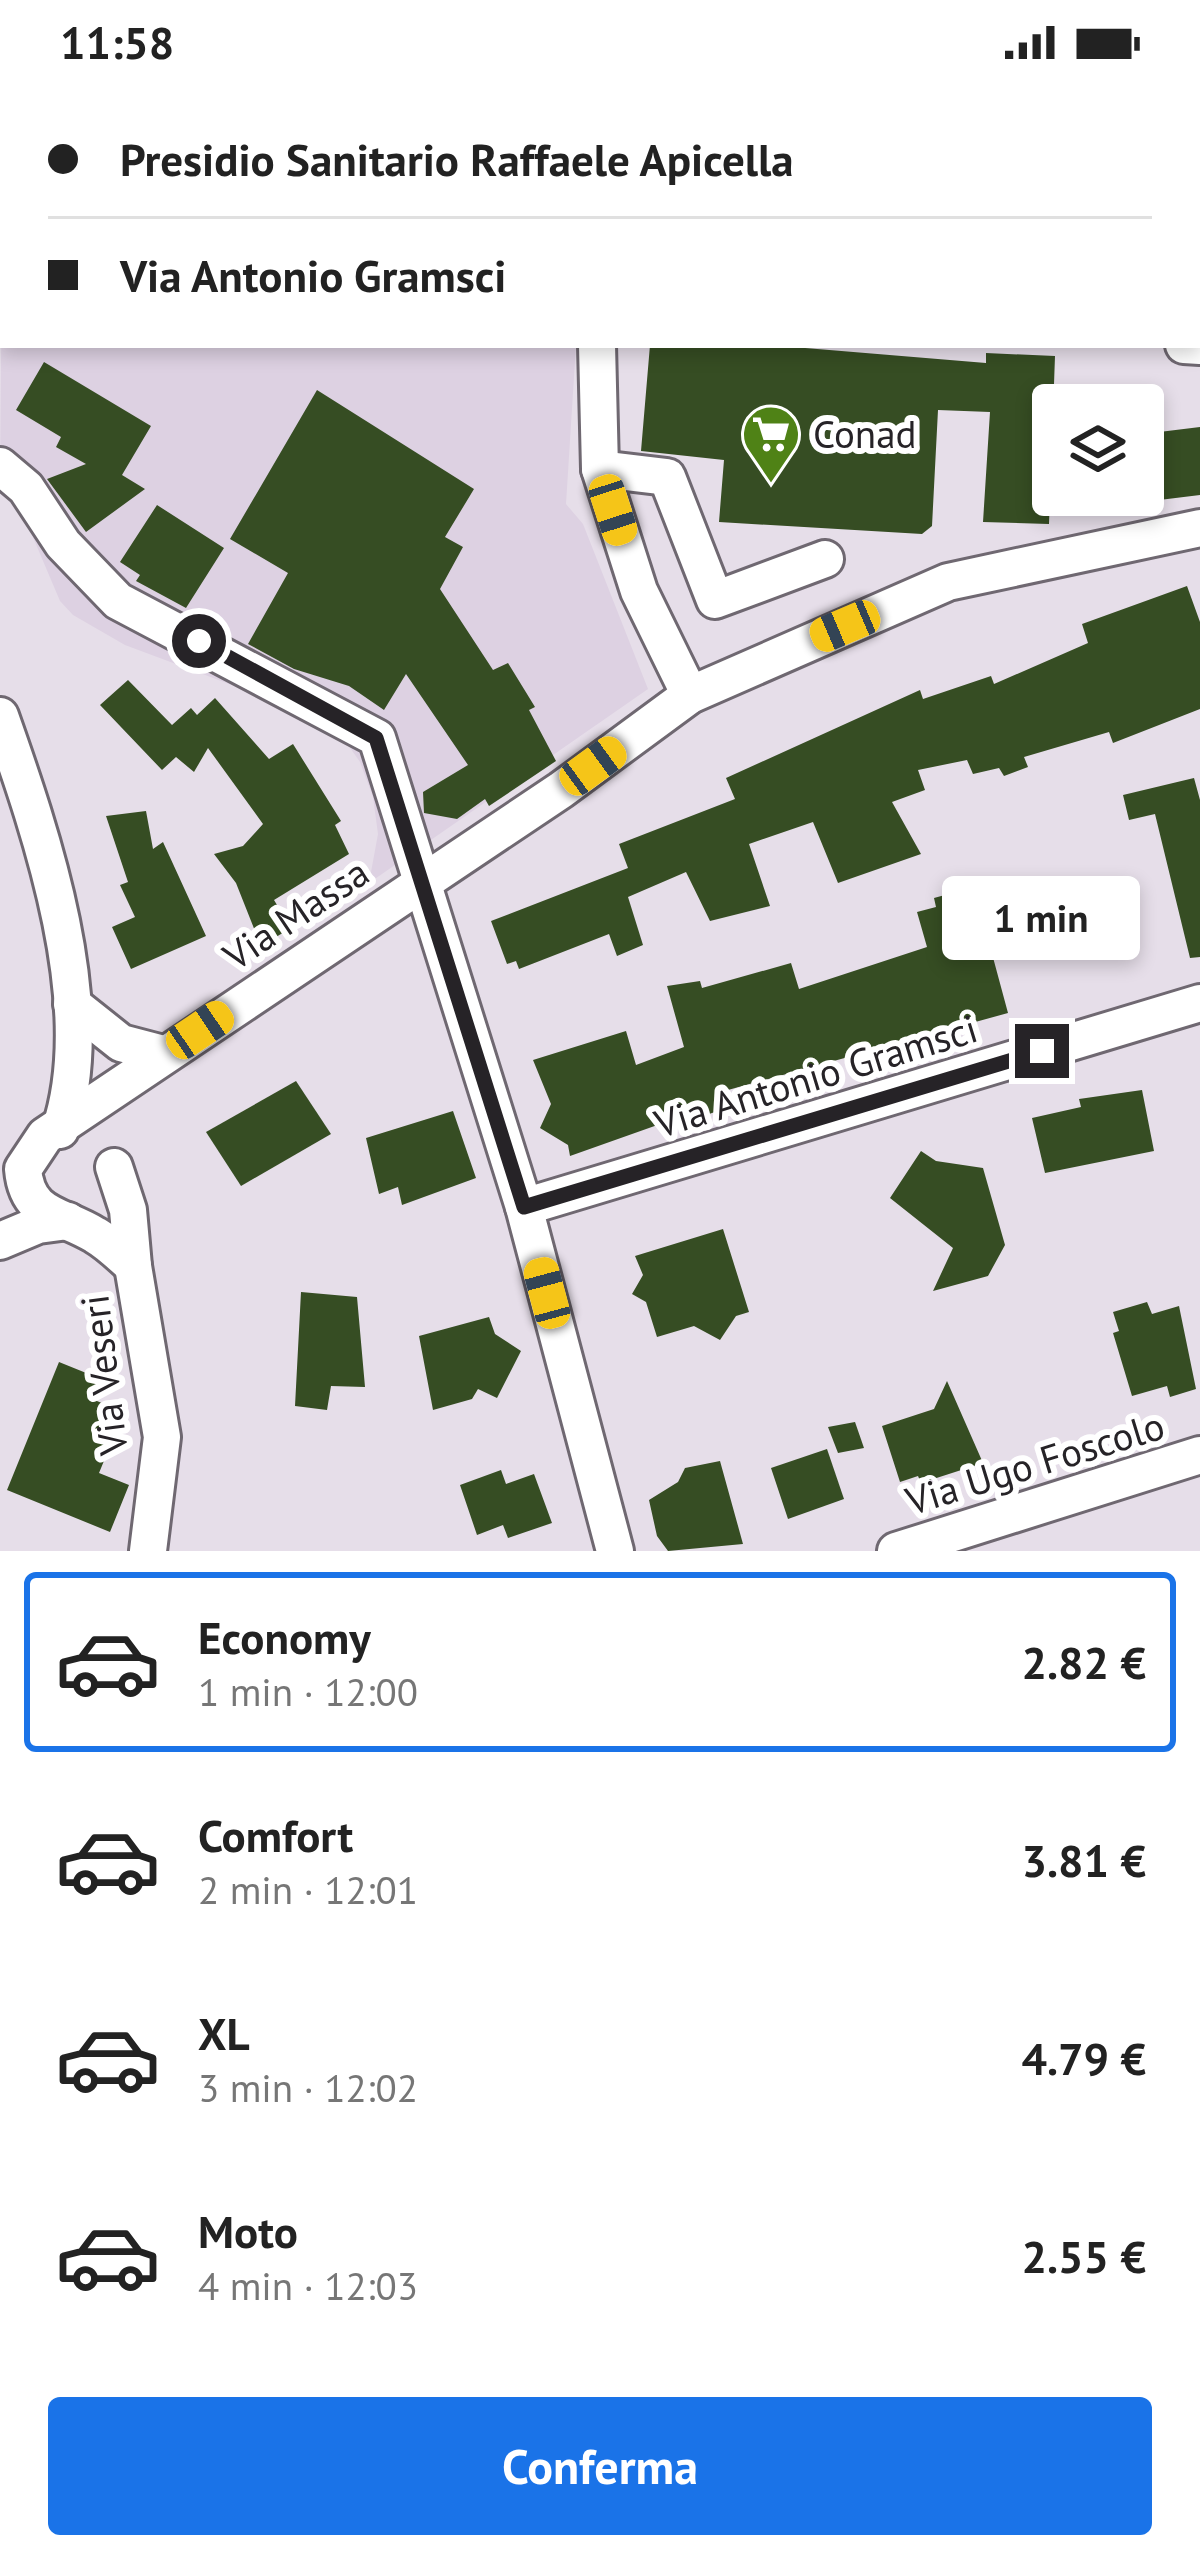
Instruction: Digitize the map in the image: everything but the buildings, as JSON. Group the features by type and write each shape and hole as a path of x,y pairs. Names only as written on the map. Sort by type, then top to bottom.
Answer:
{"street":[{"path":"597,348 600,470 638,591 690,695"},
{"path":"0,466 26,488 63,544 118,601 376,738 524,1207 615,1551"},
{"path":"600,470 667,477 715,599 825,560"},
{"name":"Via Massa","path":"60,1130 163,1054 561,790 690,695 948,582 1200,527"},
{"path":"0,716 54,899 71,1004 74,1079 60,1130"},
{"name":"Via Antonio Gramsci","path":"524,1207 1200,1003"},
{"path":"71,1004 121,1042 163,1054"},
{"path":"71,1004 92,1062 111,1160 128,1210 133,1266"},
{"path":"0,1217 33,1147 60,1130 82,1132 111,1160"},
{"path":"0,1241 38,1225 86,1218 106,1202 111,1160"},
{"path":"24,1174 30,1200 40,1211 70,1221"},
{"name":"Via Veseri","path":"70,1221 101,1238 133,1266 162,1437 148,1551"},
{"name":"Via Ugo Foscolo","path":"896,1551 1200,1455"}],"shaded area":[{"path":"1,348 576,348 566,504 583,524 648,689 369,883 378,834 373,797 360,762 339,732 307,713 125,645 73,615 60,601 24,516 0,487"}],"place":[{"name":"Conad","path":"771,485"}],"route":[{"path":"199,641 376,738 524,1207 1042,1051"}]}
